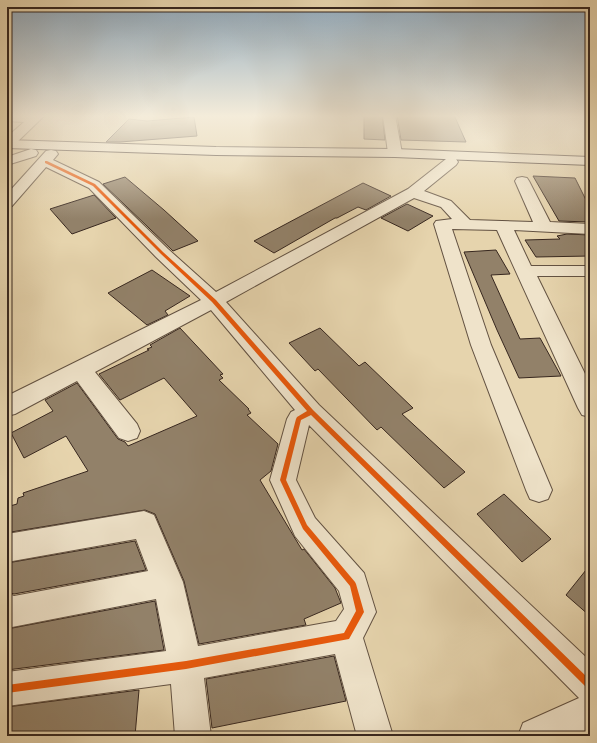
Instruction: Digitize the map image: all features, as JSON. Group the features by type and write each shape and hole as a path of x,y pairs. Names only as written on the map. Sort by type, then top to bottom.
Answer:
{"street":[{"path":"176,150 395,153 590,161"},
{"path":"7,152 31,153 49,158 451,162 590,168"},
{"path":"7,161 31,153"},
{"path":"7,203 49,158"},
{"path":"49,158 94,185 162,253 214,301 311,412 590,685"},
{"path":"7,406 214,301 413,192 451,162"},
{"path":"522,180 544,227"},
{"path":"413,192 446,204 466,225"},
{"path":"539,490 481,345 442,224 590,229"},
{"path":"503,225 590,408"},
{"path":"525,271 590,271"},
{"path":"80,368 128,431"},
{"path":"311,412 299,419 282,480 305,527 353,584 360,612 346,636 376,736"},
{"path":"7,548 144,524 168,582 186,665 193,736"},
{"path":"7,609 8,613 168,582"},
{"path":"7,689 186,665 346,636"},
{"path":"536,736 590,710"}],"building":[{"path":"533,176 575,178 590,208 590,222 559,221"},
{"path":"125,177 198,241 173,251 103,184"},
{"path":"363,183 391,196 366,210 358,207 335,218 274,253 254,241"},
{"path":"94,195 116,218 72,234 50,209"},
{"path":"407,204 433,216 408,231 381,218"},
{"path":"567,234 590,235 590,256 536,257 525,240 560,239 557,236"},
{"path":"496,250 510,274 491,275 520,339 540,338 561,376 519,378 464,252"},
{"path":"152,270 190,296 165,311 168,315 147,325 108,293"},
{"path":"180,328 223,374 220,375 223,378 219,380 249,409 251,413 247,415 278,444 271,471 260,480 302,550 304,549 335,588 341,603 304,619 306,625 199,644 184,581 155,514 145,510 11,532 10,506 17,504 18,498 24,496 23,493 88,471 66,436 24,458 11,433 53,411 45,400 77,383 118,439 125,442 128,446 197,416 164,378 120,400 99,374 149,350 147,349 152,347 150,345"},
{"path":"320,328 359,366 365,362 413,408 402,414 465,472 444,488 381,427 377,430 318,369 315,371 289,343"},
{"path":"504,494 551,539 522,562 477,514"},
{"path":"135,541 146,570 14,594 8,592 7,563"},
{"path":"590,565 590,616 566,595"},
{"path":"155,601 164,650 7,670 7,629"},
{"path":"334,656 346,701 212,728 206,679"},
{"path":"139,690 135,736 7,736 7,707"}],"cycle path":[{"path":"46,162 94,185 162,253 214,301 311,412 590,685"},
{"path":"7,689 186,665 346,636 360,612 353,584 305,527 283,480 299,419 311,412"}]}
